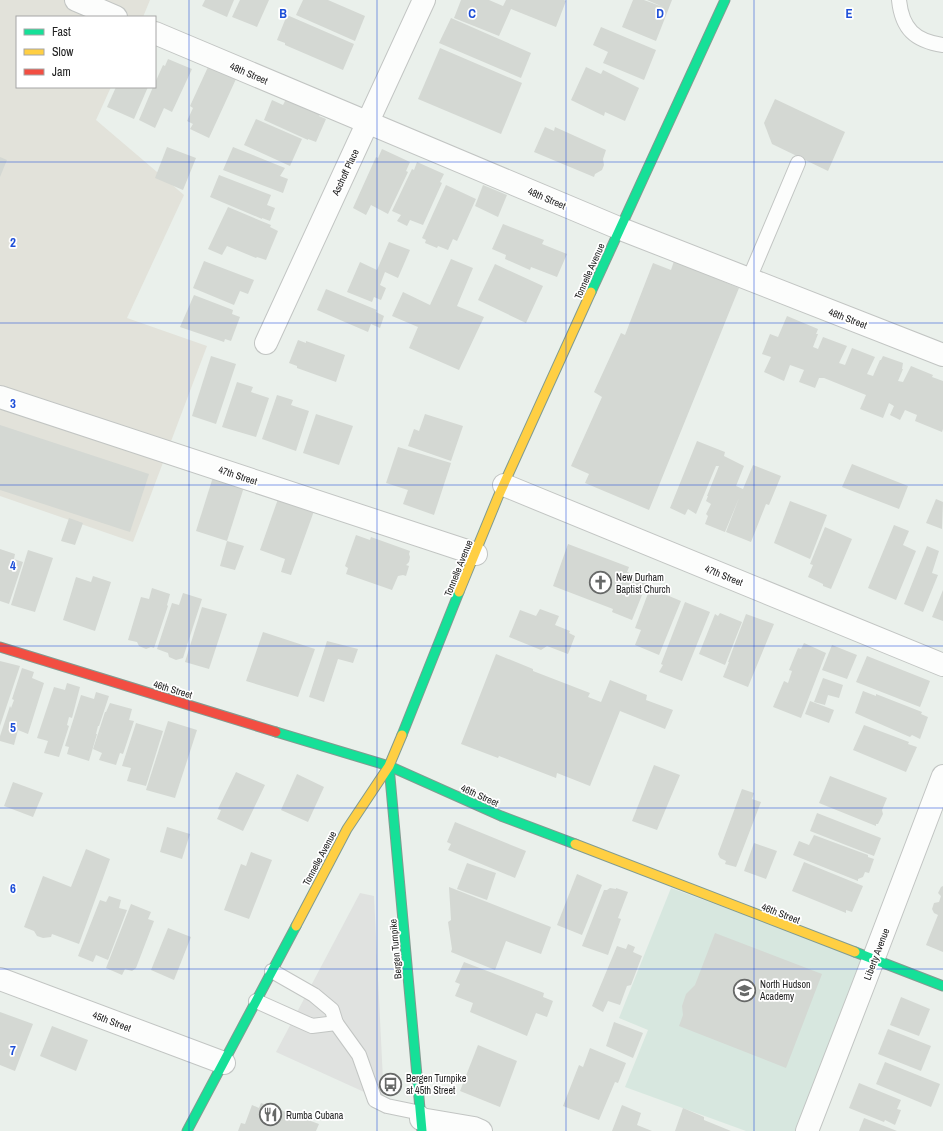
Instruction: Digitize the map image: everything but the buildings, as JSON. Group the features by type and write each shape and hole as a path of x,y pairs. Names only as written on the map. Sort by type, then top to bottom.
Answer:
{"main road":[{"name":"Tonnelle Avenue","path":"187,1131 347,829 389,766 504,485 725,0"},
{"name":"46th Street","path":"0,647 389,766 501,816 943,986"},
{"name":"Bergen Turnpike","path":"389,766 421,1121"}],"street":[{"path":"76,0 114,16"},
{"name":"Aschoff Place","path":"266,343 424,0"},
{"name":"48th Street","path":"156,33 621,229 943,355"},
{"name":"47th Street","path":"0,397 476,554"},
{"name":"47th Street","path":"504,485 943,665"},
{"name":"Liberty Avenue","path":"806,1131 943,776"},
{"name":"45th Street","path":"0,979 224,1063"},
{"path":"421,1121 474,1128 481,1131"}],"lane":[{"path":"896,1 906,26 917,37 930,43 943,45"},
{"path":"749,279 798,163"},
{"path":"272,972 314,995 332,1010 336,1023 359,1055 375,1100 421,1121"},
{"path":"256,1001 312,1026 336,1023"}],"shaded area":[{"path":"0,0 150,0 143,16 16,16 16,88 111,88 96,120 184,195 127,318 207,346 133,542 0,496"},
{"name":"North Hudson Academy","path":"671,888 870,961 804,1131 746,1131 625,1087 648,1030 619,1018"},
{"path":"360,893 374,896 384,1101 276,1052"}],"traffic: fast":[{"path":"591,292 725,0"},
{"path":"402,735 459,592"},
{"path":"276,732 389,766 501,816 575,844"},
{"path":"389,766 422,1131"},
{"path":"187,1131 296,926"},
{"path":"855,952 943,986"}],"traffic: slow":[{"path":"459,592 498,497 591,292"},
{"path":"296,926 347,829 389,766 402,735"},
{"path":"575,844 855,952"}],"traffic: jam":[{"path":"0,647 276,732"}],"place":[{"name":"New Durham Baptist Church","path":"600,583"},
{"name":"North Hudson Academy","path":"745,990"},
{"name":"Bergen Turnpike at 45th Street","path":"390,1084"},
{"name":"Rumba Cubana","path":"271,1115"}]}
